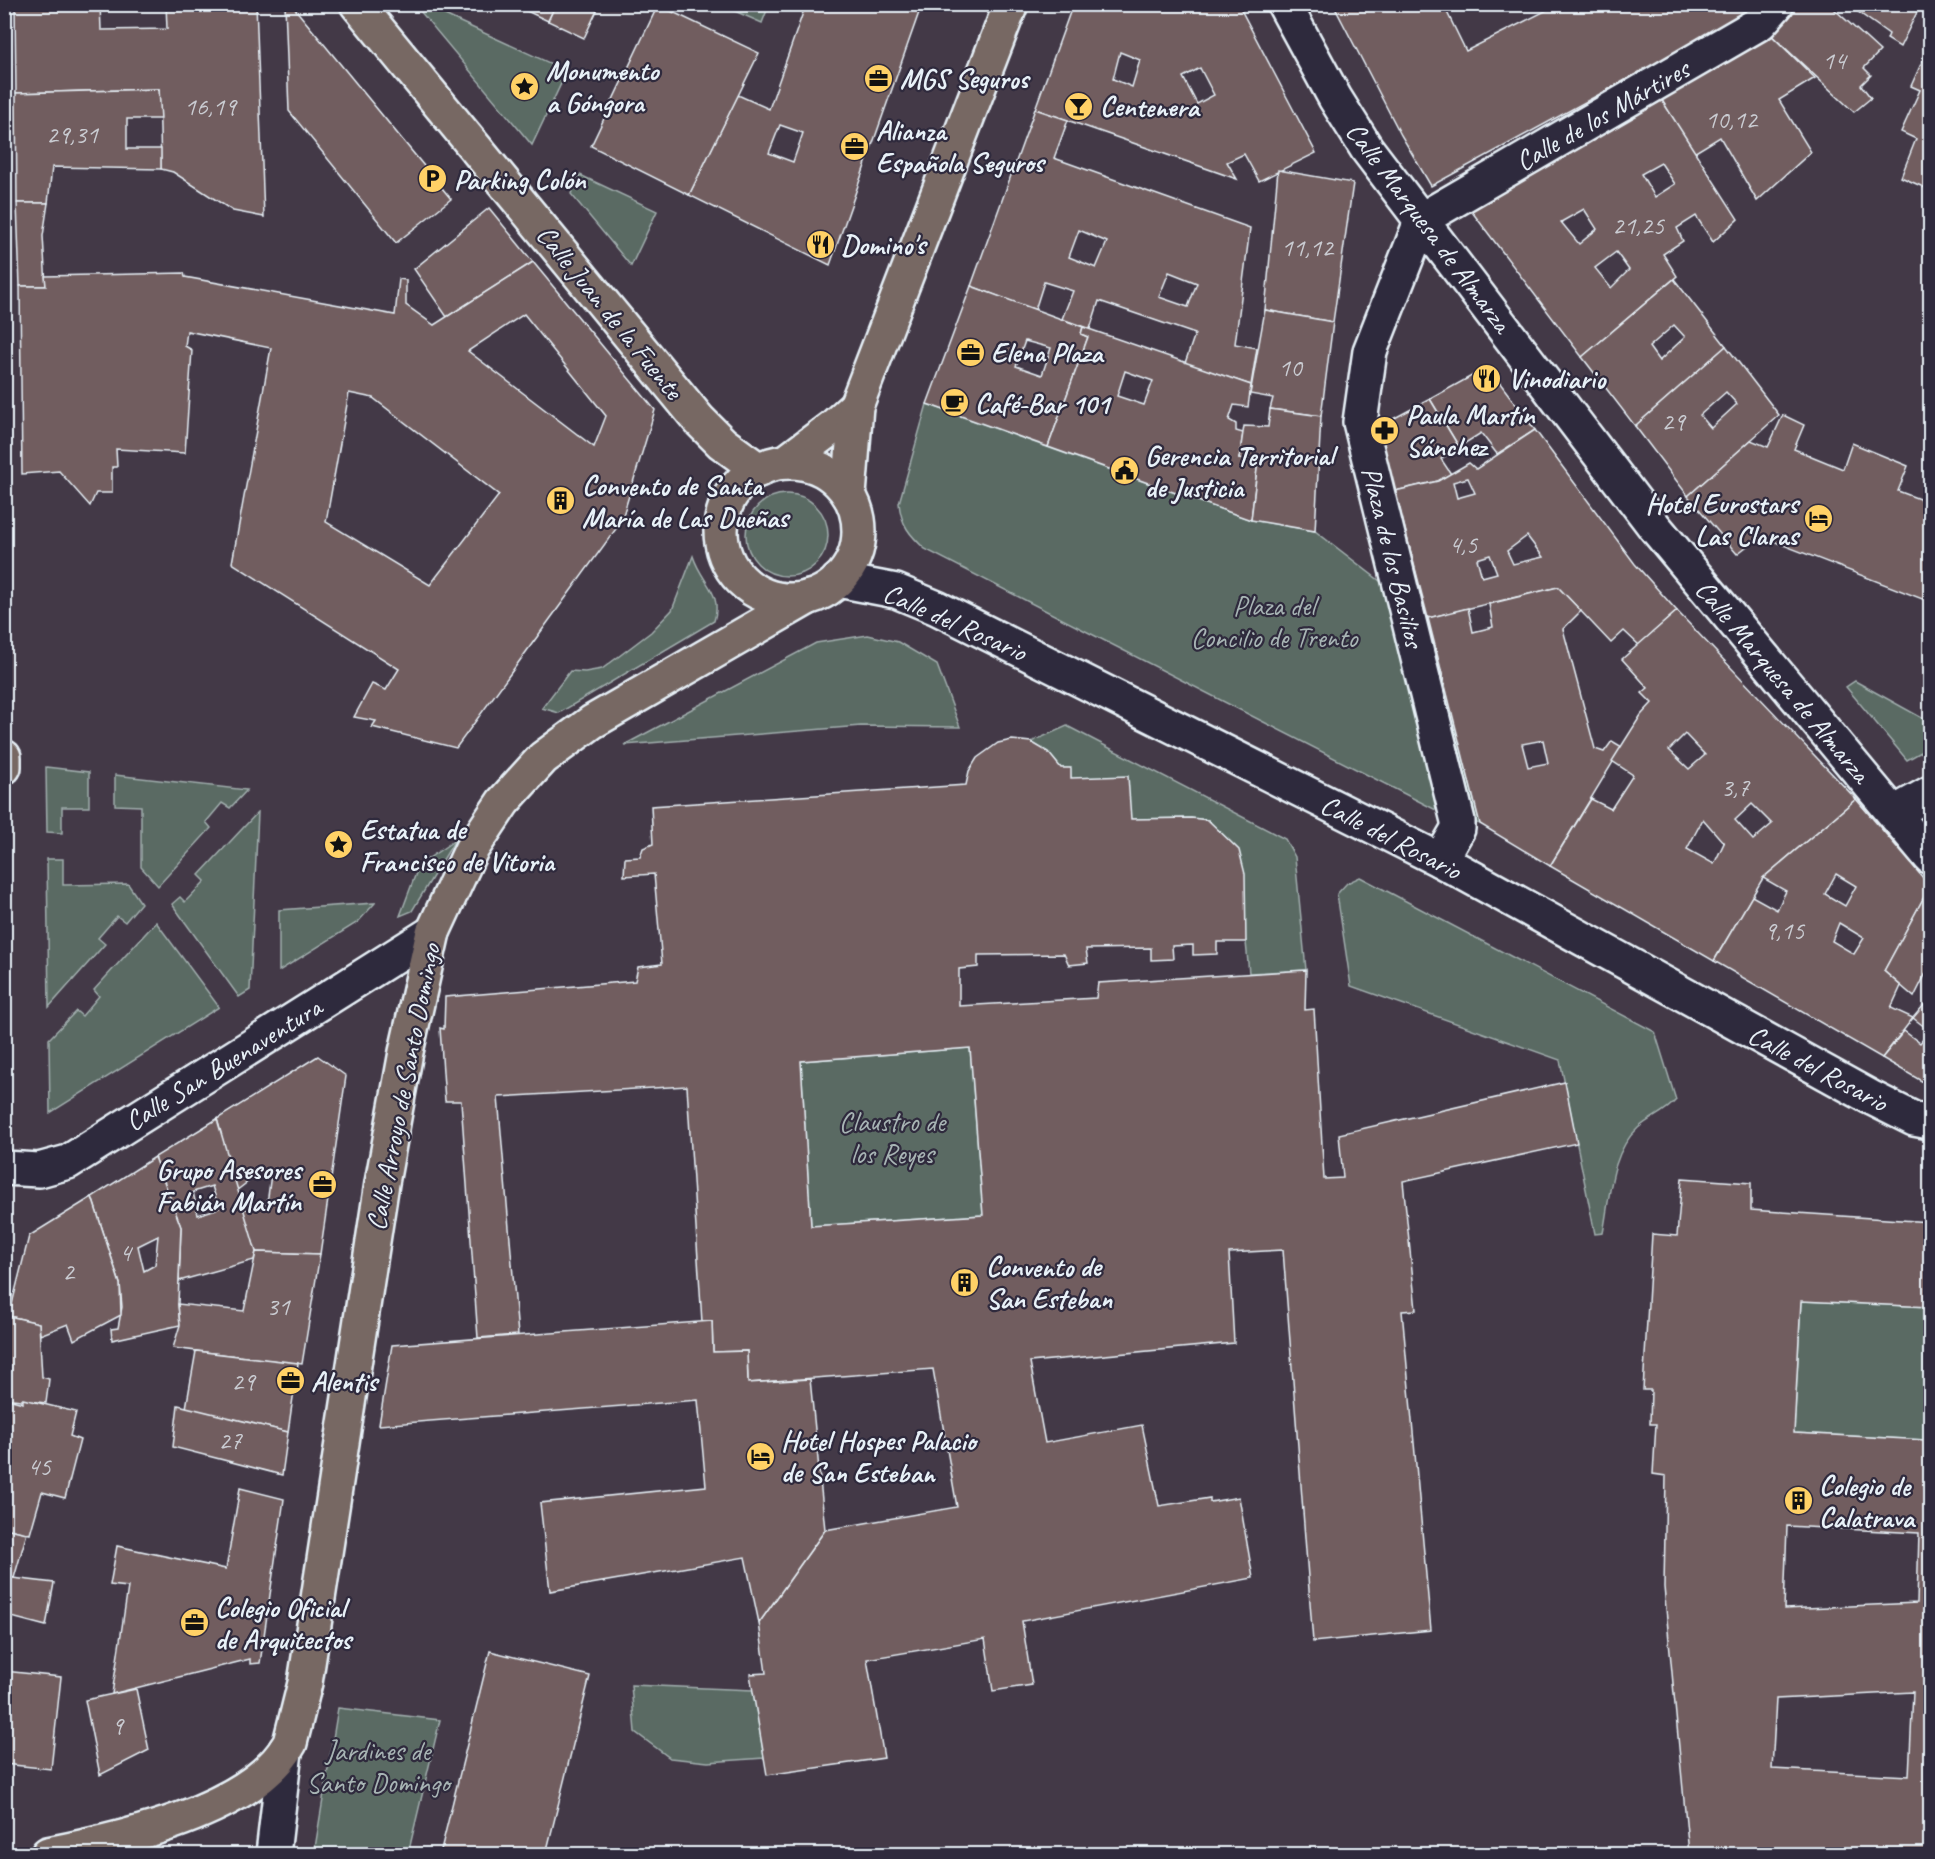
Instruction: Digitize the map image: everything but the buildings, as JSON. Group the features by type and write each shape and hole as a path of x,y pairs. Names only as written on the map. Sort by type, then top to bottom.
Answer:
{"main road":[{"name":"Calle Juan de la Fuente","path":"357,4 699,420 722,444 772,466"},
{"path":"849,495 856,406 1011,4"},
{"path":"772,466 810,465 832,476 849,495 859,523 858,539 848,568 838,580 809,597 780,599 760,592 742,580 726,556 721,528 728,500 746,478 772,466 820,438 856,406"},
{"name":"Calle Arroyo de Santo Domingo","path":"48,1854 117,1840 186,1816 254,1781 285,1751 295,1729 305,1683 382,1183 406,1052 433,932 471,850 503,802 543,758 592,722 809,597"},
{"path":"4,757 4,767"}],"street":[{"name":"Calle Marquesa de Almarza","path":"1284,4 1335,98 1367,149 1654,526 1930,857"},
{"name":"Calle de los Mártires","path":"1422,219 1760,24 1777,4"},
{"name":"Plaza de los Basilios","path":"1422,219 1370,351 1360,422 1458,821 1458,830 1440,860"},
{"name":"Calle del Rosario","path":"838,580 896,591 938,608 1440,860 1870,1097 1914,1119 1930,1122"},
{"path":"1894,813 1930,793"},
{"name":"Calle San Buenaventura","path":"4,1168 39,1170 68,1162 433,932"},
{"name":"Calle Arroyo de Santo Domingo","path":"273,1854 285,1751"}],"green space":[{"path":"769,4 762,23 721,5"},
{"path":"423,5 567,71 532,145 420,11"},
{"path":"580,175 657,211 631,266 571,194"},
{"name":"Plaza del Concilio de Trento","path":"927,404 1251,520 1315,531 1428,618 1480,824 1438,811 925,549 907,529 899,503"},
{"path":"787,494 803,497 816,506 825,519 828,535 825,551 816,564 803,573 787,576 771,573 758,564 749,551 746,535 749,519 758,506 771,497"},
{"path":"693,556 714,595 716,611 714,621 559,713 542,708 570,671 585,672 602,669 651,632 672,610"},
{"path":"868,635 898,642 937,665 960,727 861,726 624,745 816,643"},
{"path":"1855,681 1924,719 1930,731 1930,747 1907,760 1846,687"},
{"path":"1067,726 1285,839 1295,857 1306,970 1249,973 1246,942 1208,820 1131,819 1071,778 1070,768 1061,768 1048,752 1031,742"},
{"path":"46,767 89,772 89,807 62,807 62,833 47,832"},
{"path":"115,775 247,790 230,808 222,803 206,822 211,828 158,886 141,867 141,806 115,805"},
{"path":"258,812 250,990 239,997 172,904 180,897 185,902 205,881 199,875"},
{"path":"455,840 412,911 400,916 419,865"},
{"path":"47,859 63,859 63,885 128,884 141,903 125,922 117,916 98,938 105,944 49,1007"},
{"path":"1360,877 1655,1032 1676,1100 1638,1128 1622,1150 1616,1163 1603,1233 1595,1234 1560,1060 1351,986 1337,894 1347,883"},
{"path":"375,903 358,922 279,971 279,910"},
{"path":"156,922 219,1007 50,1113 49,1039 76,1011 82,1016 99,996 94,990"},
{"name":"Claustro de los Reyes","path":"970,1048 983,1215 811,1226 801,1061"},
{"path":"1801,1301 1930,1307 1926,1440 1794,1433"},
{"path":"631,1685 753,1690 764,1758 708,1762 670,1758 635,1732"},
{"name":"Jardines de Santo Domingo","path":"338,1708 440,1720 408,1854 314,1854"}],"place":[{"name":"MGS Seguros","path":"879,78"},
{"name":"Monumento a Góngora","path":"525,86"},
{"name":"Centenera","path":"1079,106"},
{"name":"Alianza Española Seguros","path":"855,146"},
{"name":"Parking Colón","path":"433,179"},
{"name":"Domino's","path":"820,244"},
{"name":"Elena Plaza","path":"970,352"},
{"name":"Vinodiario","path":"1487,378"},
{"name":"Café-Bar 101","path":"954,403"},
{"name":"Paula Martín Sánchez","path":"1385,430"},
{"name":"Gerencia Territorial de Justicia","path":"1124,471"},
{"name":"Convento de Santa María de Las Dueñas","path":"561,501"},
{"name":"Hotel Eurostars Las Claras","path":"1819,519"},
{"name":"Estatua de Francisco de Vitoria","path":"339,845"},
{"name":"Grupo Asesores Fabián Martín","path":"322,1185"},
{"name":"Convento de San Esteban","path":"965,1282"},
{"name":"Alentis","path":"290,1381"},
{"name":"Hotel Hospes Palacio de San Esteban","path":"760,1456"},
{"name":"Colegio de Calatrava","path":"1798,1501"},
{"name":"Colegio Oficial de Arquitectos","path":"194,1623"}]}
